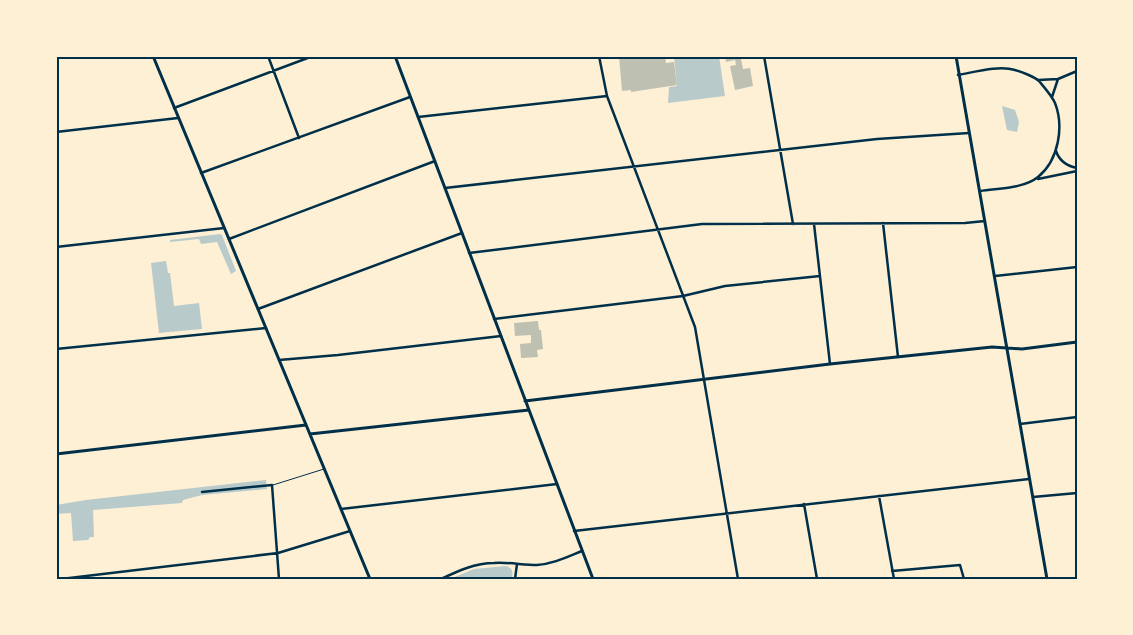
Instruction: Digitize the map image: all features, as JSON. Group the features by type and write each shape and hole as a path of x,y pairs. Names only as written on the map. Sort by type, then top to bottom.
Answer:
{"street":[{"path":"153,56 370,579"},
{"path":"268,56 298,138"},
{"path":"174,108 314,56"},
{"path":"395,56 593,579"},
{"path":"599,56 607,96 695,327 738,579"},
{"path":"764,56 792,224"},
{"path":"956,56 1047,579"},
{"path":"958,75 997,69 1014,70 1038,80 1052,97 1059,119 1056,150 1044,172 1027,183"},
{"path":"1038,80 1058,78 1077,70"},
{"path":"1052,97 1058,78"},
{"path":"418,117 607,96"},
{"path":"202,173 410,97"},
{"path":"56,132 178,118"},
{"path":"445,188 877,139 969,133"},
{"path":"1056,150 1062,160 1077,170"},
{"path":"229,239 435,161"},
{"path":"980,191 1016,186 1046,176 1077,170"},
{"path":"469,253 702,224 965,223 985,221"},
{"path":"883,223 898,357"},
{"path":"814,224 830,364"},
{"path":"56,247 224,228"},
{"path":"258,309 462,233"},
{"path":"995,276 1077,267"},
{"path":"494,319 683,296 725,286 820,276"},
{"path":"56,349 266,328"},
{"path":"279,360 501,336"},
{"path":"525,401 830,364 992,347 1022,349 1077,342"},
{"path":"310,434 529,410"},
{"path":"1020,424 1077,417"},
{"path":"56,454 306,425"},
{"path":"574,531 1029,479"},
{"path":"341,509 557,484"},
{"path":"202,492 272,485 279,579"},
{"path":"1033,497 1077,492"},
{"path":"879,496 894,579"},
{"path":"804,504 817,579"},
{"path":"61,579 278,553 350,530"},
{"path":"441,579 476,565 492,563 537,565 554,562 582,551"},
{"path":"516,579 517,564"},
{"path":"892,571 960,565 964,579"}],"lane":[{"path":"272,485 324,468"}],"shaded area":[{"path":"674,56 719,56 725,96 668,103 669,87 677,86"},
{"path":"1002,106 1015,110 1019,122 1017,132 1007,130"},
{"path":"220,234 236,271 231,274 217,242 201,244 199,239 170,242 170,240"},
{"path":"166,261 168,273 170,273 174,306 199,303 202,329 159,333 151,263"},
{"path":"266,480 267,489 202,495 183,500 182,503 93,510 94,537 90,537 88,540 73,541 71,513 56,514 56,505 86,500"},
{"path":"506,566 512,571 512,579 450,579 474,569"}],"building":[{"path":"619,56 665,56 666,63 674,62 677,85 631,92 631,90 622,91"},
{"path":"725,56 748,56 741,59 743,69 750,68 753,86 735,90 730,66 736,65 735,60 726,62"},
{"path":"538,321 543,349 537,350 538,357 521,358 520,344 531,343 531,335 515,336 514,323"}]}
